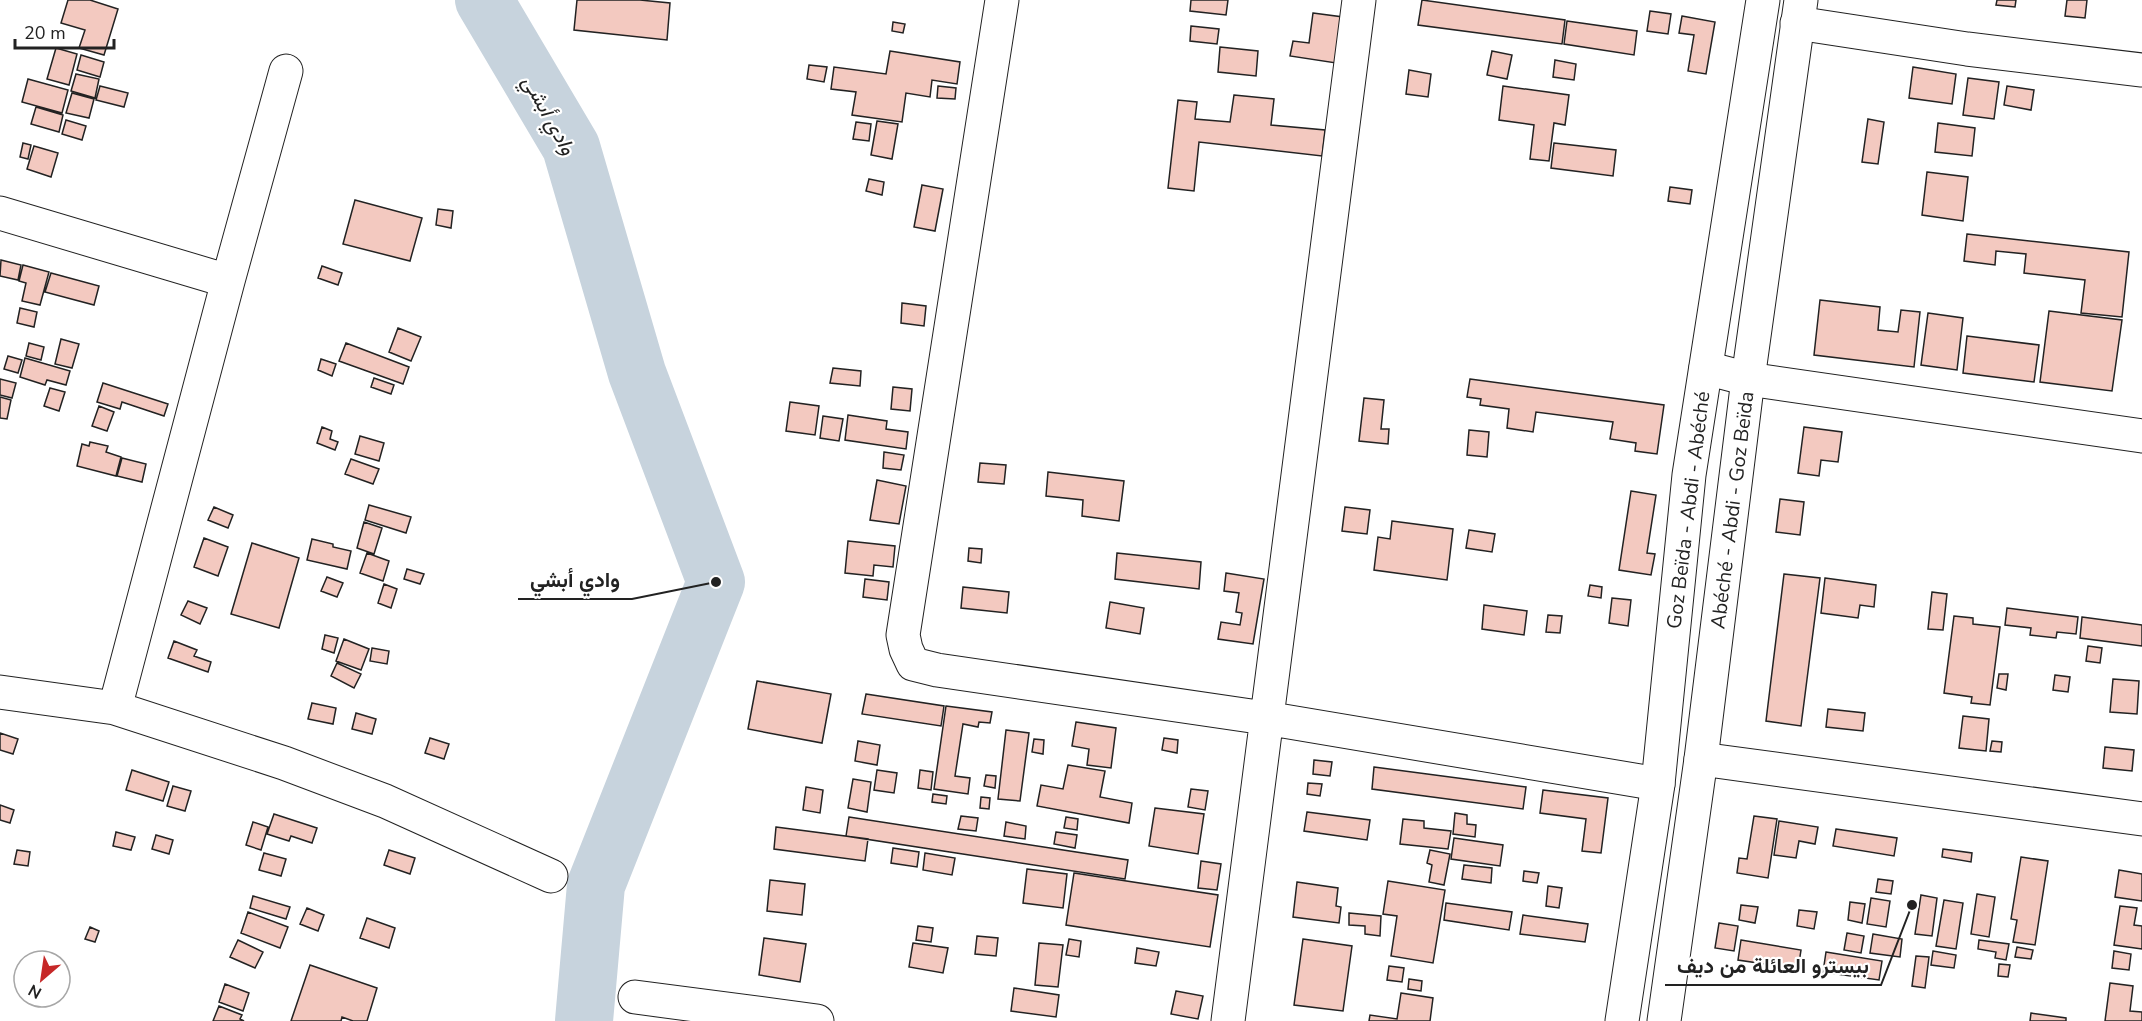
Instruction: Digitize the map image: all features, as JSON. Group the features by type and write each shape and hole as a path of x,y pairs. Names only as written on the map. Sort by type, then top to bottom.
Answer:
{"street":[{"path":"1002,0 903,635 913,664 937,670 1265,718 1658,784"},
{"path":"1228,1021 1265,718 1359,0"},
{"name":"Goz Beïda - Abdi - Abéché","path":"1622,1021 1658,784 1689,475 1763,0"},
{"path":"1799,12 1967,49 2142,70"},
{"name":"Abéché - Abdi - Goz Beïda","path":"1664,1021 1701,759 1748,379 1799,12"},
{"path":"115,708 286,71"},
{"path":"0,213 228,281"},
{"path":"1706,368 1748,379 2142,436"},
{"path":"0,692 115,708 284,764 385,801 551,876"},
{"path":"1701,759 2142,819"},
{"path":"635,997 817,1021"}],"building":[{"path":"68,0 90,0 118,9 104,55 79,48 85,30 61,23"},
{"path":"577,0 640,0 670,3 667,40 574,30"},
{"path":"1191,0 1228,0 1226,15 1190,11"},
{"path":"1422,0 1565,20 1562,44 1418,25"},
{"path":"1997,0 2016,0 2015,7 1996,5"},
{"path":"2067,0 2087,0 2085,18 2065,16"},
{"path":"1650,11 1671,14 1668,34 1647,31"},
{"path":"1313,13 1343,17 1336,63 1290,56 1293,41 1309,43"},
{"path":"1682,16 1715,22 1706,74 1688,71 1694,35 1679,33"},
{"path":"1567,21 1637,31 1634,55 1564,44"},
{"path":"893,22 905,24 903,33 892,31"},
{"path":"1191,26 1219,29 1217,44 1190,41"},
{"path":"1220,47 1258,51 1256,76 1218,72"},
{"path":"56,48 77,54 69,85 47,79"},
{"path":"890,51 960,62 957,84 932,80 930,97 906,93 902,122 852,115 856,92 831,89 834,67 886,74"},
{"path":"1492,51 1512,55 1507,79 1487,75"},
{"path":"81,55 104,62 100,77 77,70"},
{"path":"1555,60 1576,64 1574,80 1553,77"},
{"path":"809,65 827,67 824,82 807,79"},
{"path":"1913,67 1956,74 1952,104 1909,98"},
{"path":"1409,70 1431,74 1428,97 1406,94"},
{"path":"76,74 99,79 95,98 71,91"},
{"path":"1968,78 1999,82 1994,119 1963,115"},
{"path":"28,79 68,90 62,113 22,102"},
{"path":"100,86 128,93 124,107 96,100"},
{"path":"938,86 956,88 955,99 937,98"},
{"path":"1503,86 1569,95 1565,125 1554,123 1549,161 1530,159 1534,125 1499,120"},
{"path":"2007,86 2034,90 2031,110 2004,105"},
{"path":"72,93 94,99 89,118 66,113"},
{"path":"1234,95 1274,99 1271,125 1325,130 1322,156 1199,142 1194,191 1168,188 1178,100 1197,102 1195,119 1230,122"},
{"path":"36,107 63,115 59,132 31,124"},
{"path":"1868,119 1884,122 1878,164 1862,162"},
{"path":"66,120 86,126 82,140 62,134"},
{"path":"877,121 898,124 892,159 871,155"},
{"path":"856,122 871,124 869,141 853,139"},
{"path":"1938,123 1975,128 1972,156 1935,152"},
{"path":"23,143 31,145 28,159 20,157"},
{"path":"1554,143 1616,150 1613,176 1551,168"},
{"path":"34,146 58,153 51,177 27,169"},
{"path":"1927,172 1968,177 1963,221 1922,215"},
{"path":"869,179 884,182 882,195 866,191"},
{"path":"922,185 943,189 935,231 914,227"},
{"path":"1670,187 1692,190 1690,204 1668,201"},
{"path":"355,200 422,218 410,261 343,244"},
{"path":"438,209 453,211 451,228 436,225"},
{"path":"1967,234 2129,252 2122,317 2081,313 2085,280 2024,273 2026,254 1996,251 1995,265 1964,261"},
{"path":"1,260 21,265 18,280 0,276"},
{"path":"23,265 49,272 40,305 22,301 26,283 19,281"},
{"path":"322,266 342,273 338,285 318,278"},
{"path":"51,273 99,286 94,305 45,292"},
{"path":"1820,300 1880,307 1878,330 1898,332 1901,310 1920,312 1914,367 1814,355"},
{"path":"902,303 926,306 924,326 901,323"},
{"path":"20,308 37,312 34,327 17,323"},
{"path":"2049,311 2122,320 2112,391 2040,382"},
{"path":"1928,313 1963,318 1957,370 1921,365"},
{"path":"398,328 421,337 411,361 389,352"},
{"path":"1967,336 2039,345 2034,382 1963,373"},
{"path":"61,339 79,344 72,368 55,364"},
{"path":"29,343 44,347 41,360 26,356"},
{"path":"346,343 409,367 403,384 339,361"},
{"path":"8,356 22,360 18,373 4,369"},
{"path":"25,358 70,371 66,385 47,380 45,385 20,377"},
{"path":"321,359 336,364 332,376 318,370"},
{"path":"833,368 861,371 860,386 830,383"},
{"path":"374,378 394,385 391,394 371,387"},
{"path":"0,379 16,383 12,398 0,395"},
{"path":"1470,379 1664,405 1657,454 1635,451 1636,443 1610,439 1613,422 1536,412 1533,432 1507,428 1509,409 1480,405 1481,399 1467,397"},
{"path":"103,383 168,404 164,416 122,402 120,409 97,402"},
{"path":"893,387 912,389 910,411 891,409"},
{"path":"50,388 65,392 59,411 44,406"},
{"path":"0,397 11,400 7,419 0,418"},
{"path":"1364,398 1384,400 1381,429 1389,429 1388,444 1359,441"},
{"path":"790,402 819,406 815,435 786,431"},
{"path":"99,406 114,412 107,431 92,426"},
{"path":"848,415 887,421 886,429 908,432 906,449 845,440"},
{"path":"823,416 843,419 839,441 820,438"},
{"path":"322,427 332,431 330,439 338,442 335,450 317,443"},
{"path":"1804,427 1842,432 1838,462 1821,460 1819,476 1798,473"},
{"path":"1469,430 1489,432 1487,457 1467,455"},
{"path":"360,436 384,443 379,461 355,454"},
{"path":"90,442 108,446 106,452 121,457 116,476 77,466 82,444 89,446"},
{"path":"884,452 904,455 901,470 883,468"},
{"path":"122,458 146,464 142,482 117,476"},
{"path":"351,459 379,469 373,484 345,474"},
{"path":"980,463 1006,465 1004,484 978,482"},
{"path":"1048,472 1124,481 1119,521 1082,516 1083,500 1046,496"},
{"path":"877,480 906,486 899,524 870,520"},
{"path":"1631,491 1656,495 1647,553 1655,554 1651,575 1619,570"},
{"path":"1780,499 1804,502 1800,535 1776,532"},
{"path":"369,505 411,517 406,533 365,520"},
{"path":"214,507 233,515 228,528 208,520"},
{"path":"1345,507 1370,510 1367,534 1342,531"},
{"path":"1392,521 1453,529 1447,580 1374,570 1378,537 1390,539"},
{"path":"364,522 382,528 374,554 357,548"},
{"path":"1469,530 1495,534 1492,552 1466,548"},
{"path":"204,538 228,547 218,576 194,567"},
{"path":"312,539 351,551 347,569 307,560"},
{"path":"848,541 895,546 893,567 874,565 873,576 845,573"},
{"path":"252,543 299,558 279,628 231,614"},
{"path":"969,548 982,549 981,563 968,561"},
{"path":"367,553 389,561 383,581 360,573"},
{"path":"1117,553 1201,562 1199,589 1115,579"},
{"path":"407,569 424,574 420,584 404,579"},
{"path":"1226,573 1264,579 1253,644 1218,639 1221,622 1240,625 1242,613 1236,612 1239,593 1224,591"},
{"path":"1784,574 1820,578 1801,726 1766,721"},
{"path":"327,577 343,583 337,597 321,591"},
{"path":"1825,578 1876,585 1874,607 1860,605 1858,618 1821,613"},
{"path":"865,579 889,582 887,600 863,597"},
{"path":"384,584 397,589 391,608 378,603"},
{"path":"1590,585 1602,587 1601,598 1588,596"},
{"path":"963,587 1009,592 1007,613 961,608"},
{"path":"1932,592 1947,594 1943,630 1928,629"},
{"path":"1612,598 1631,600 1628,626 1609,623"},
{"path":"188,601 207,608 200,624 181,615"},
{"path":"1110,602 1144,608 1140,634 1106,628"},
{"path":"1484,605 1527,611 1524,635 1482,629"},
{"path":"2007,608 2078,617 2076,634 2057,632 2056,638 2030,635 2031,628 2005,625"},
{"path":"1548,615 1562,616 1560,633 1546,632"},
{"path":"1954,616 1973,618 1973,624 2000,627 1990,705 1971,703 1972,697 1944,693"},
{"path":"2082,617 2142,625 2142,646 2080,638"},
{"path":"325,635 338,638 334,653 322,649"},
{"path":"344,639 369,649 361,670 336,661"},
{"path":"174,641 197,650 194,656 211,662 208,672 168,658"},
{"path":"2088,646 2102,648 2100,663 2086,661"},
{"path":"372,648 389,651 387,664 370,661"},
{"path":"337,663 361,674 354,688 331,676"},
{"path":"1999,674 2008,674 2006,690 1997,688"},
{"path":"2055,675 2070,677 2068,692 2053,690"},
{"path":"2113,679 2139,681 2137,714 2110,712"},
{"path":"757,681 831,694 822,743 748,729"},
{"path":"866,694 944,706 941,726 862,714"},
{"path":"312,703 336,708 333,724 308,719"},
{"path":"946,706 992,712 990,723 979,722 978,727 963,724 955,776 970,778 968,794 934,789"},
{"path":"1828,709 1865,713 1863,731 1826,727"},
{"path":"356,713 376,719 372,734 352,729"},
{"path":"1963,716 1989,719 1986,751 1959,748"},
{"path":"1076,722 1116,728 1111,768 1087,765 1089,749 1072,746"},
{"path":"1006,730 1029,733 1020,801 998,799"},
{"path":"0,733 18,739 13,754 0,750"},
{"path":"430,738 449,744 444,759 425,753"},
{"path":"1164,738 1178,740 1177,753 1162,750"},
{"path":"1034,739 1044,740 1043,754 1032,752"},
{"path":"858,741 880,745 877,765 855,761"},
{"path":"1992,741 2002,742 2001,752 1990,751"},
{"path":"2105,747 2134,750 2132,771 2103,768"},
{"path":"1314,760 1332,762 1330,776 1313,774"},
{"path":"1068,765 1105,771 1100,797 1132,803 1129,823 1037,806 1041,785 1063,789"},
{"path":"1374,767 1526,787 1523,809 1372,789"},
{"path":"132,770 169,782 163,801 126,790"},
{"path":"877,770 897,773 894,793 874,790"},
{"path":"920,770 933,772 931,790 918,788"},
{"path":"986,775 996,776 995,788 984,786"},
{"path":"853,779 871,782 867,812 848,808"},
{"path":"1308,783 1322,784 1320,796 1307,794"},
{"path":"173,786 191,791 185,811 167,806"},
{"path":"806,787 823,790 820,813 803,810"},
{"path":"1191,789 1208,791 1205,810 1188,807"},
{"path":"1543,790 1608,798 1601,853 1582,851 1586,819 1540,813"},
{"path":"933,794 947,796 946,804 932,802"},
{"path":"981,797 990,798 989,809 980,808"},
{"path":"0,805 14,810 10,823 0,820"},
{"path":"1155,808 1204,814 1198,854 1149,846"},
{"path":"1307,812 1370,820 1367,840 1304,831"},
{"path":"1455,813 1467,815 1467,824 1476,825 1475,837 1453,834"},
{"path":"274,814 317,828 312,843 291,836 289,841 267,834"},
{"path":"961,816 978,818 976,831 958,829"},
{"path":"1754,816 1777,819 1768,878 1737,873 1739,858 1747,859"},
{"path":"849,817 1128,860 1125,879 846,836"},
{"path":"1066,817 1078,819 1077,830 1064,828"},
{"path":"1403,819 1424,821 1424,828 1451,831 1448,849 1400,844"},
{"path":"1779,821 1818,827 1815,844 1799,841 1796,858 1774,855"},
{"path":"253,822 268,827 261,850 246,845"},
{"path":"1006,822 1026,826 1025,839 1004,836"},
{"path":"776,827 868,839 865,861 774,849"},
{"path":"1836,829 1897,838 1894,856 1833,846"},
{"path":"116,832 135,837 131,850 113,846"},
{"path":"1056,832 1077,835 1075,848 1054,844"},
{"path":"156,835 173,840 169,854 152,849"},
{"path":"1454,838 1503,845 1500,866 1451,859"},
{"path":"893,848 919,852 917,867 891,863"},
{"path":"1943,849 1972,853 1971,862 1942,857"},
{"path":"17,850 30,852 28,866 14,864"},
{"path":"389,850 415,858 410,874 384,865"},
{"path":"1430,850 1450,854 1444,885 1429,882 1432,865 1427,863"},
{"path":"264,853 286,859 281,876 259,870"},
{"path":"925,853 955,858 952,875 923,870"},
{"path":"2021,857 2048,861 2035,945 2013,942 2017,920 2011,919"},
{"path":"1201,861 1221,864 1217,890 1198,888"},
{"path":"1464,865 1492,868 1491,883 1462,879"},
{"path":"1027,869 1067,874 1063,908 1023,903"},
{"path":"2119,870 2142,874 2142,901 2115,897"},
{"path":"1524,871 1539,873 1537,883 1523,881"},
{"path":"1074,873 1218,895 1210,947 1066,925"},
{"path":"1878,879 1893,881 1891,894 1876,892"},
{"path":"770,880 805,884 802,915 767,911"},
{"path":"1388,881 1445,890 1433,963 1391,956 1397,916 1383,914"},
{"path":"1297,882 1338,888 1336,906 1341,907 1339,923 1293,917"},
{"path":"1548,886 1562,888 1559,908 1546,906"},
{"path":"1977,894 1995,897 1989,937 1971,934"},
{"path":"1921,895 1937,898 1932,936 1915,934"},
{"path":"253,896 290,907 286,919 250,908"},
{"path":"1871,898 1890,901 1886,927 1867,924"},
{"path":"1944,900 1963,903 1956,949 1936,946"},
{"path":"1850,902 1865,904 1862,923 1848,920"},
{"path":"1446,903 1512,912 1509,930 1444,920"},
{"path":"1741,905 1758,907 1755,923 1739,920"},
{"path":"2120,906 2137,908 2134,925 2142,926 2142,949 2114,945"},
{"path":"307,908 324,915 318,931 300,924"},
{"path":"1799,910 1817,912 1814,929 1797,926"},
{"path":"248,912 288,927 280,948 241,933"},
{"path":"1349,913 1381,916 1380,936 1365,934 1365,926 1349,925"},
{"path":"1523,915 1588,924 1585,942 1520,934"},
{"path":"367,918 395,928 389,948 360,938"},
{"path":"1719,923 1738,926 1734,951 1715,948"},
{"path":"918,926 933,928 931,942 916,940"},
{"path":"90,927 99,931 95,942 85,939"},
{"path":"1847,933 1864,936 1861,953 1844,950"},
{"path":"1873,934 1902,939 1900,957 1870,953"},
{"path":"977,936 998,938 996,956 975,954"},
{"path":"764,938 806,944 800,982 759,975"},
{"path":"1069,939 1081,941 1079,957 1066,955"},
{"path":"1303,939 1352,946 1343,1011 1294,1005"},
{"path":"238,940 263,952 255,968 230,957"},
{"path":"1741,940 1801,950 1798,969 1738,960"},
{"path":"1979,940 2009,944 2006,960 1995,958 1996,952 1978,949"},
{"path":"913,943 948,948 943,973 909,967"},
{"path":"1039,943 1063,945 1058,987 1035,985"},
{"path":"2017,947 2033,950 2031,959 2015,957"},
{"path":"1137,948 1159,952 1156,966 1135,963"},
{"path":"1933,951 1956,955 1954,968 1931,965"},
{"path":"2114,951 2131,954 2129,970 2112,968"},
{"path":"1826,952 1882,961 1879,980 1823,972"},
{"path":"1916,956 1929,957 1925,988 1912,986"},
{"path":"1999,964 2010,965 2008,977 1998,976"},
{"path":"310,965 377,988 367,1021 353,1021 342,1017 341,1021 291,1021"},
{"path":"1389,966 1404,968 1402,982 1387,980"},
{"path":"1409,979 1422,981 1421,991 1408,989"},
{"path":"2110,983 2133,986 2130,1011 2142,1012 2142,1021 2105,1021"},
{"path":"225,984 249,993 243,1011 219,1002"},
{"path":"1014,988 1059,995 1056,1017 1011,1011"},
{"path":"1176,991 1203,996 1198,1019 1171,1014"},
{"path":"1401,993 1433,998 1430,1021 1369,1021 1370,1015 1397,1019"},
{"path":"219,1006 242,1015 240,1019 244,1021 213,1021"},
{"path":"2031,1013 2066,1018 2066,1021 2030,1021"}],"waterway":[{"name":"وادي أبشي","path":"484,0 571,147 637,373 716,582 596,885 584,1021"}],"place":[{"name":"وادي أبشي","path":"716,582"},
{"name":"بيسترو العائلة من ديف","path":"1912,905"}]}
